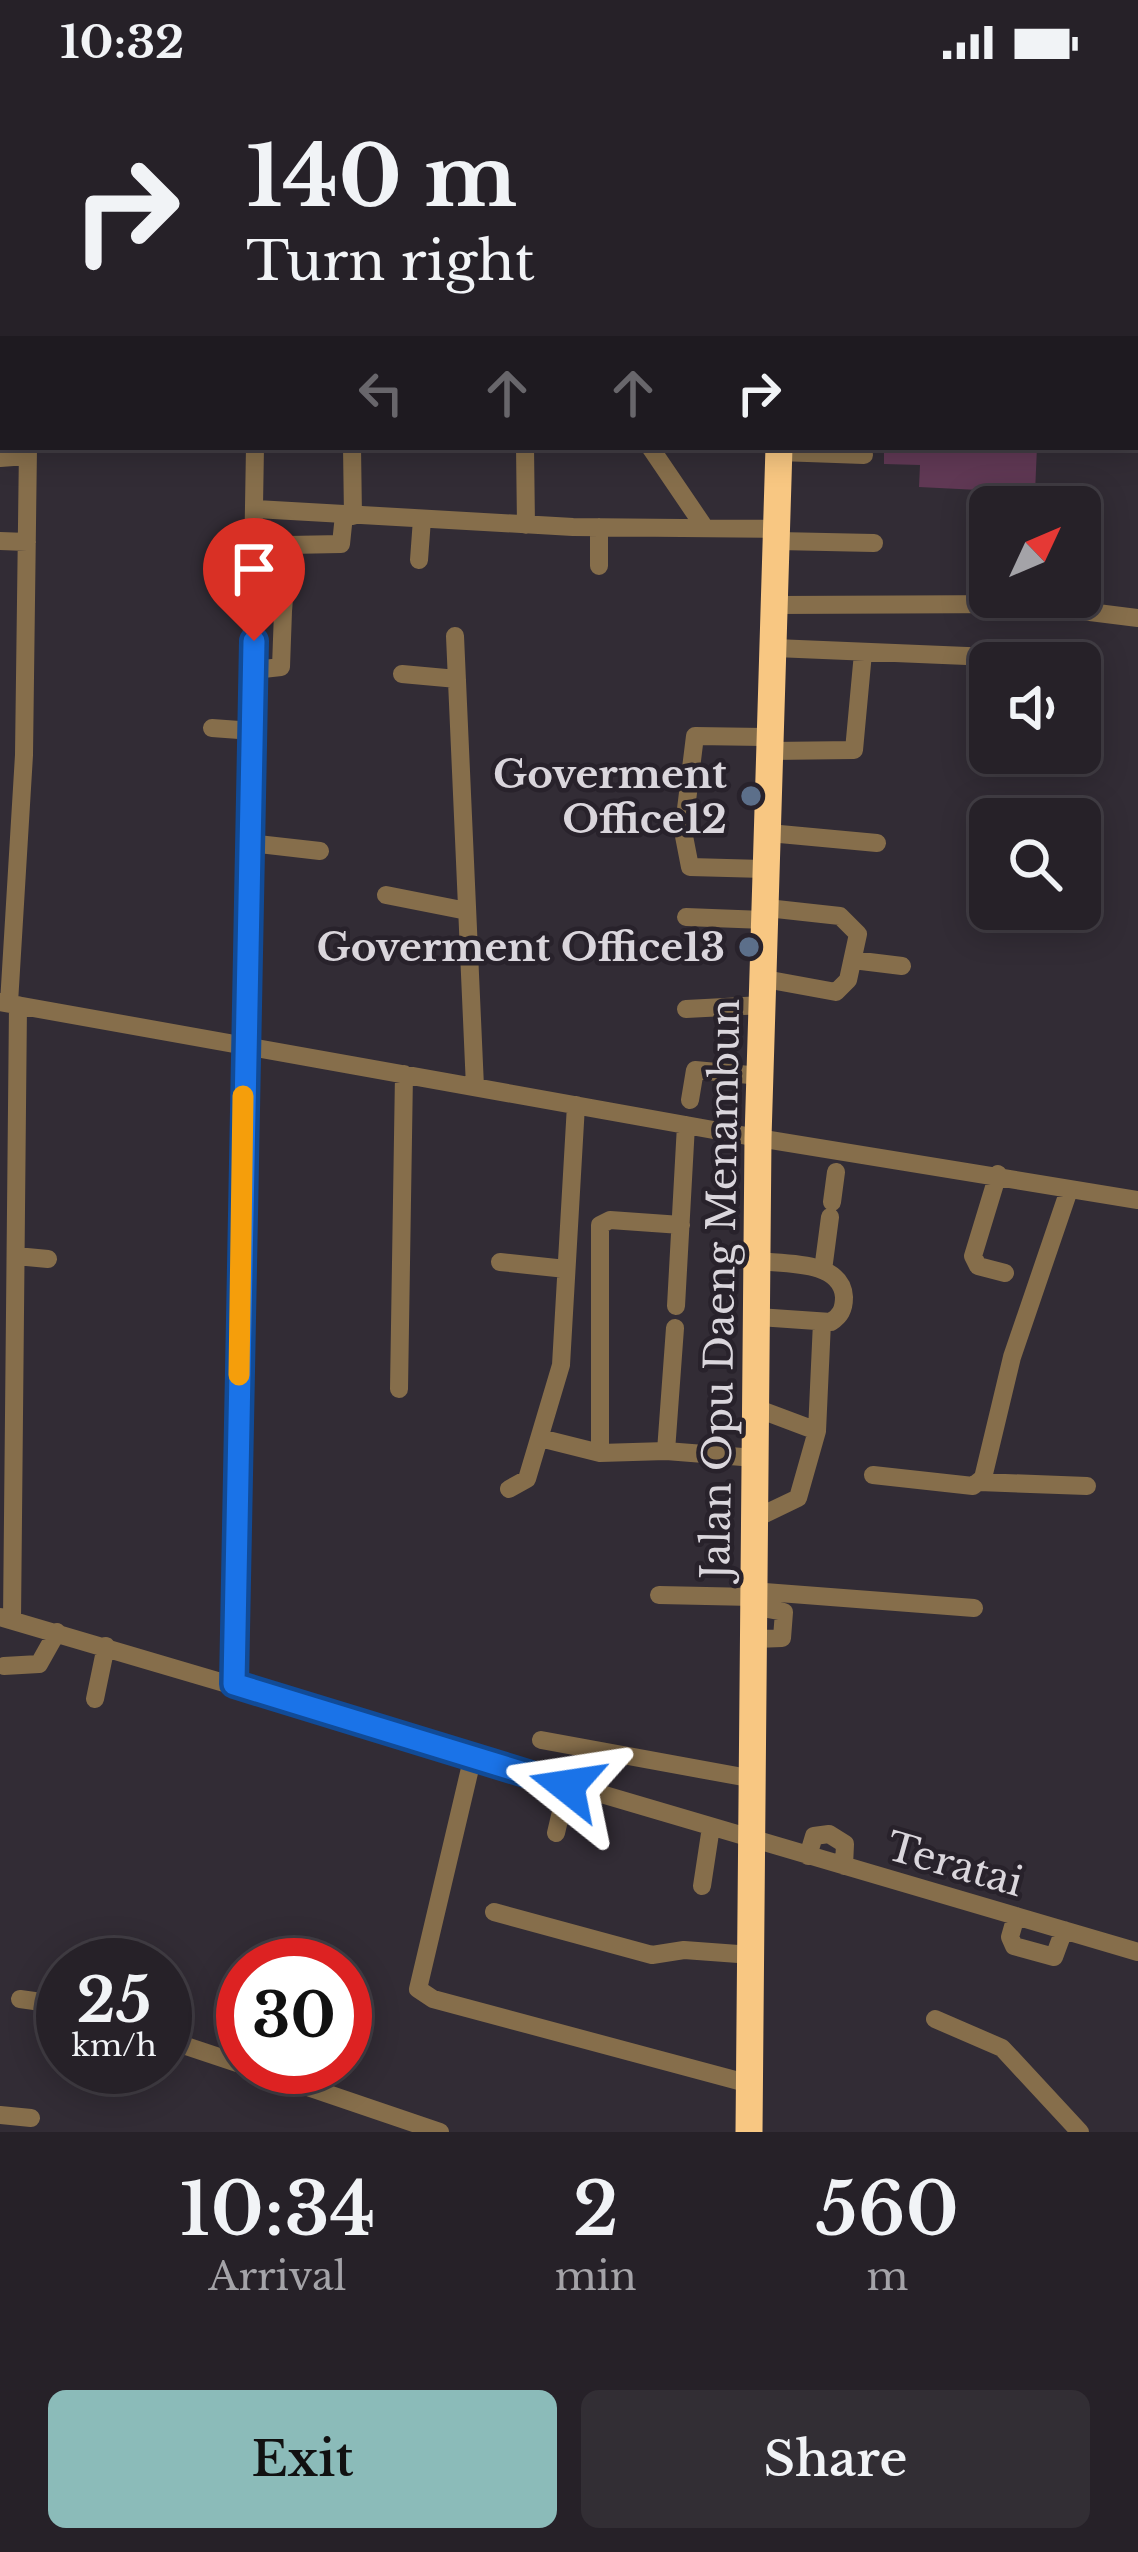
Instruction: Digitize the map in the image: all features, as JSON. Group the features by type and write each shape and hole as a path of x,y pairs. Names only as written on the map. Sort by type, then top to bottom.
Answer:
{"highway":[{"name":"Jalan Opu Daeng Menambun","path":"748,2132 758,1138 779,450"}],"street":[{"path":"234,1684 255,450"},
{"path":"254,670 281,668 288,545 340,544 349,516 352,450"},
{"path":"525,450 526,525"},
{"path":"652,450 705,528"},
{"path":"779,450 864,455"},
{"path":"0,458 27,452 24,755 9,1003 8,1227 16,1256 7,1319 6,1618"},
{"path":"256,509 526,525 705,528 874,543"},
{"path":"419,560 422,519"},
{"path":"599,527 599,566"},
{"path":"0,541 27,542"},
{"path":"776,604 969,603"},
{"path":"255,611 283,611"},
{"path":"1101,612 1138,618"},
{"path":"455,636 475,1087"},
{"path":"775,648 969,656"},
{"path":"768,869 690,867 684,827 695,736 854,750 863,653"},
{"path":"402,674 458,679"},
{"path":"212,728 253,731"},
{"path":"769,832 878,843"},
{"path":"249,844 320,851"},
{"path":"386,895 467,911"},
{"path":"686,917 767,914 848,919 858,934 848,980 836,992 764,992 686,1009"},
{"path":"853,961 902,966"},
{"path":"9,1003 758,1138 1138,1200"},
{"path":"690,1100 695,1070 760,1076"},
{"path":"399,1389 404,1074"},
{"path":"509,1489 527,1479 561,1365 576,1105"},
{"path":"676,1306 686,1125"},
{"path":"823,1270 836,1172"},
{"path":"998,1174 973,1256 978,1266 1005,1273"},
{"path":"980,1482 1012,1357 1069,1190"},
{"path":"600,1453 600,1225 610,1220 681,1225"},
{"path":"16,1256 48,1258"},
{"path":"758,1261 823,1270 836,1278 844,1299 837,1320 758,1317"},
{"path":"500,1262 566,1269"},
{"path":"754,1519 798,1498 817,1431 821,1322"},
{"path":"666,1450 675,1328"},
{"path":"756,1408 817,1431"},
{"path":"540,1438 600,1453 666,1450 755,1458"},
{"path":"873,1475 1087,1486"},
{"path":"659,1595 974,1608"},
{"name":"Teratai","path":"6,1618 472,1760 1138,1952"},
{"path":"4,1666 39,1664 57,1632"},
{"path":"95,1699 106,1646"},
{"path":"541,1741 754,1779"},
{"path":"472,1760 418,1989 433,1999 624,2054 750,2084"},
{"path":"556,1832 567,1786"},
{"path":"703,1886 710,1827"},
{"path":"494,1912 652,1955 684,1950 752,1955"},
{"path":"1016,1916 1010,1937 1019,1948 1054,1957 1064,1930"},
{"path":"20,1999 36,2001"},
{"path":"935,2019 1002,2048 1080,2132"},
{"path":"328,2094 440,2132"},
{"path":"0,2115 31,2118"}],"building":[{"path":"884,450 1037,450 1035,486 919,487 920,465 884,464"}],"slow traffic":[{"path":"239,1375 243,1096"}],"place":[{"name":"Goverment Office12","path":"751,796"},
{"name":"Goverment Office13","path":"749,947"}],"route":[{"path":"254,641 234,1684 567,1786"}]}
